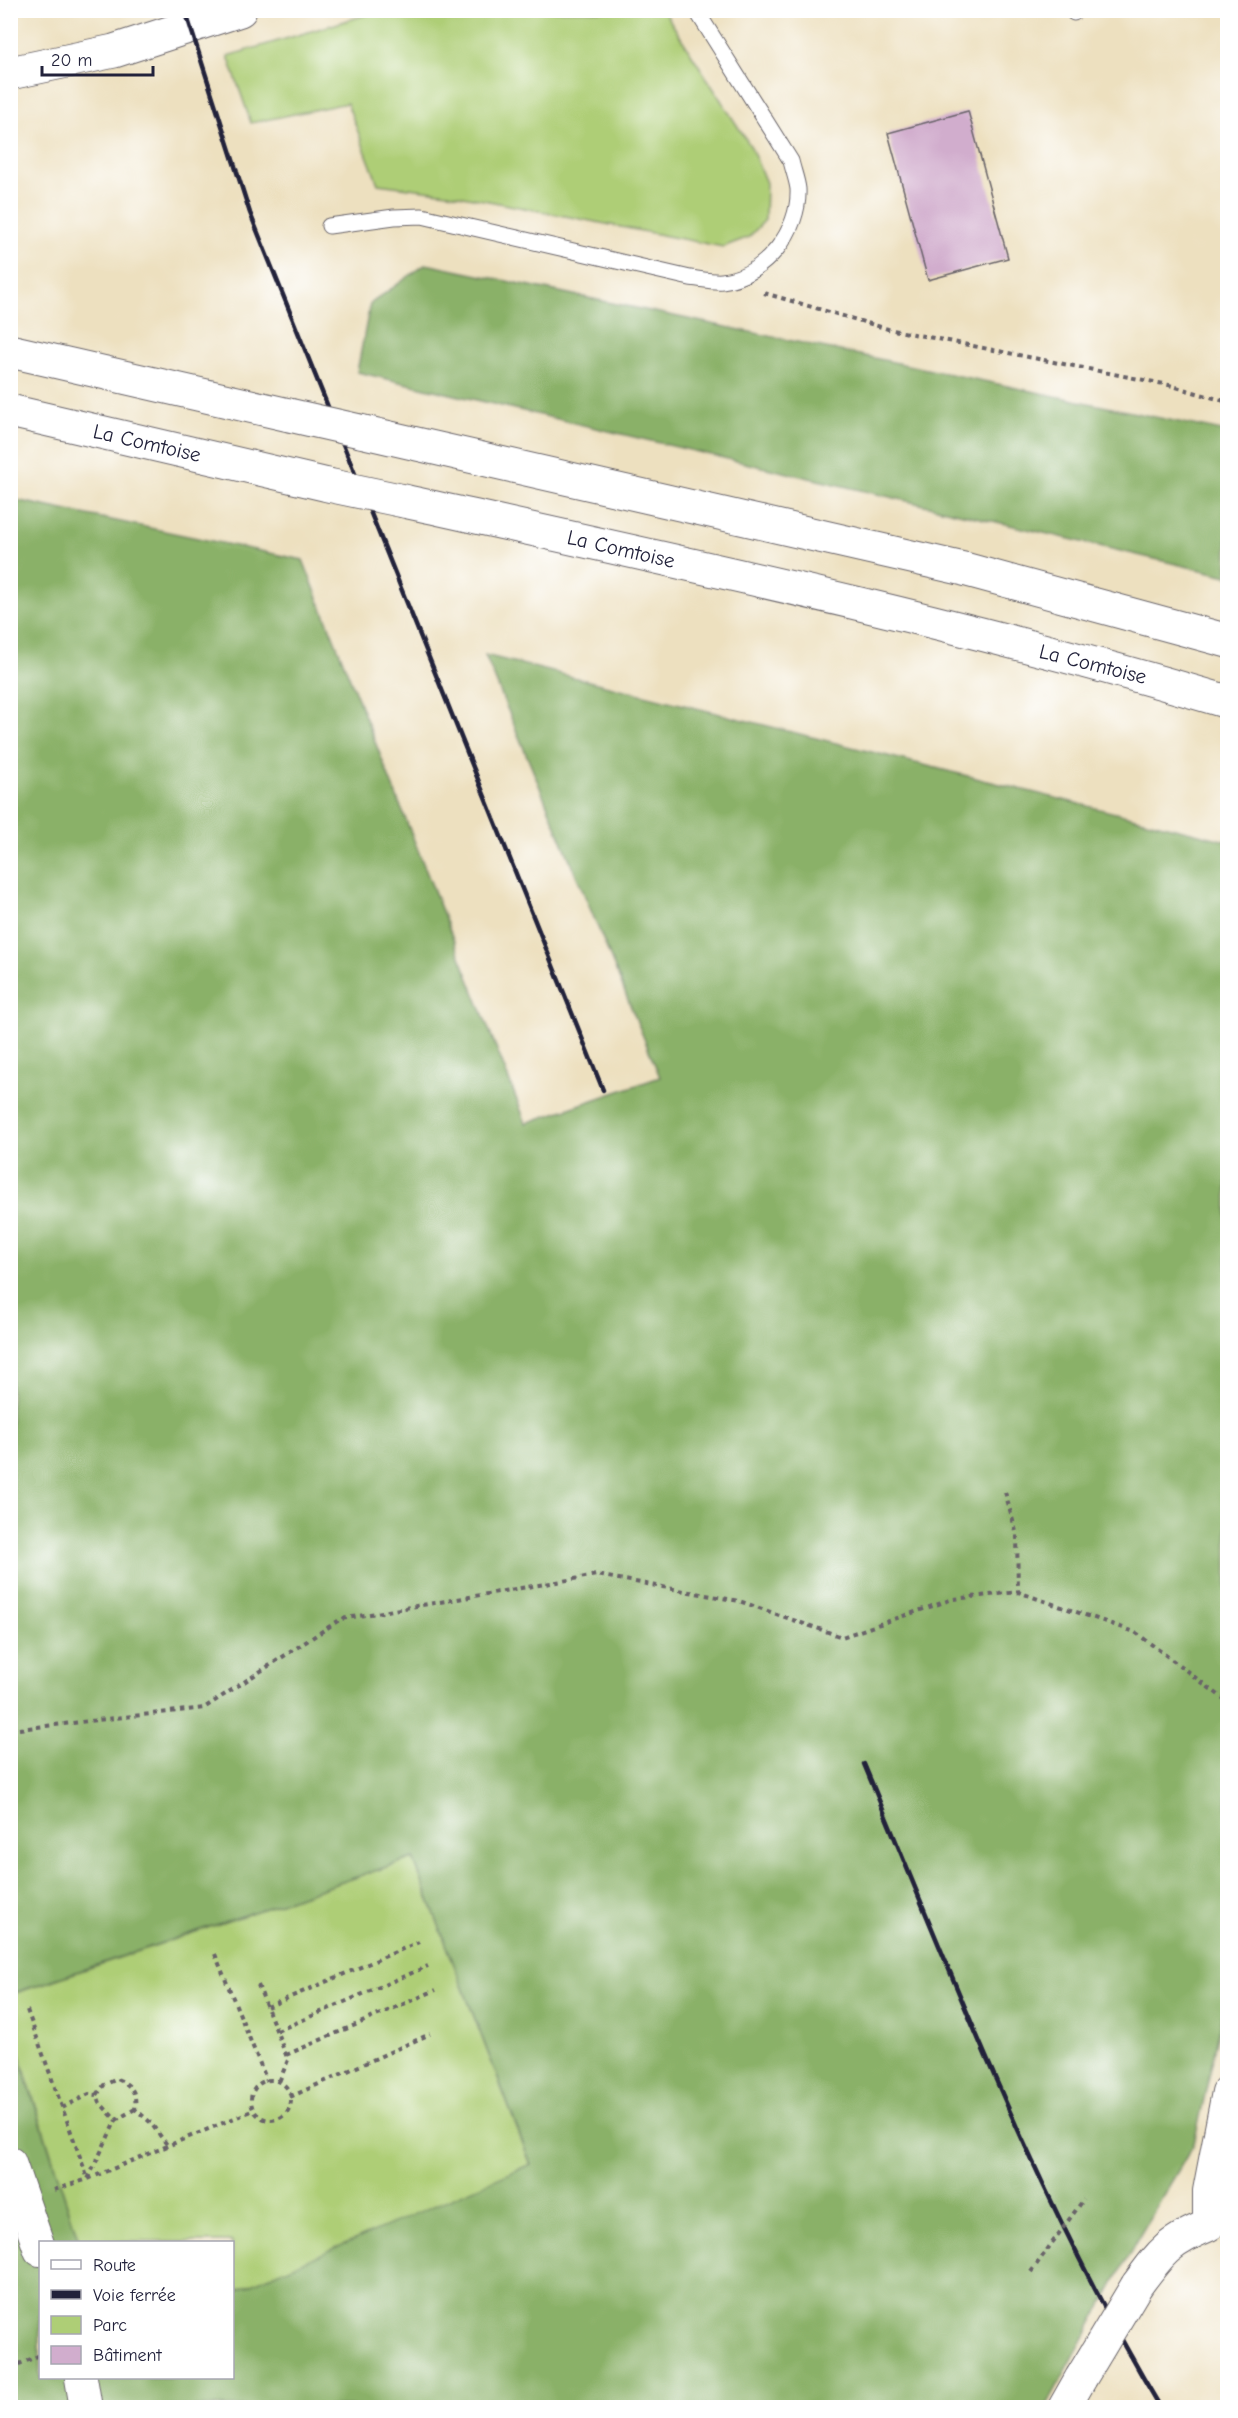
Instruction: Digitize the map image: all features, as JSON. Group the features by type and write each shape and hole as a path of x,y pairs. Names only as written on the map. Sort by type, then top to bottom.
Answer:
{"main road":[{"path":"10,73 114,51 240,10"},
{"path":"10,351 964,568 1227,641"},
{"name":"La Comtoise","path":"10,411 328,485 672,561 953,628 1140,676 1227,702"}],"street":[{"path":"1064,2408 1137,2285 1163,2249 1186,2235 1218,2229 1209,2191 1227,2092"},
{"path":"10,2163 39,2247"},
{"path":"81,2379 86,2408"}],"lane":[{"path":"329,226 394,217 422,216 690,278 722,281 751,271 766,262 781,245 790,226 798,188 791,161 696,10"}],"path":[{"path":"722,281 888,329 1169,385 1227,402"},
{"path":"1005,1492 1017,1535 1018,1592"},
{"path":"10,1730 204,1708 341,1619 597,1575 739,1600 842,1637 953,1599 1018,1592 1135,1632 1227,1702"},
{"path":"267,2007 419,1942"},
{"path":"215,1954 267,2081"},
{"path":"277,2031 428,1966"},
{"path":"258,1984 288,2060 279,2082"},
{"path":"286,2055 436,1990"},
{"path":"27,2010 88,2179"},
{"path":"290,2097 430,2034"},
{"path":"97,2095 104,2085 117,2079 128,2083 136,2096 135,2109"},
{"path":"267,2081 279,2082 285,2086 290,2097 288,2110 278,2119 264,2119 254,2110 253,2092 267,2081"},
{"path":"62,2108 89,2094 97,2095"},
{"path":"97,2095 100,2103 116,2120"},
{"path":"88,2179 116,2120 135,2109"},
{"path":"135,2109 150,2122 168,2146"},
{"path":"21,2200 88,2179 254,2110"},
{"path":"1032,2272 1084,2199"},
{"path":"10,2368 39,2355"}],"green space":[{"path":"382,10 664,11 751,147 766,183 765,220 749,237 723,247 448,193 378,184 347,103 251,123 228,56"},
{"path":"426,264 1227,432 1227,576 357,372 370,304"},
{"path":"11,499 303,560 526,1123 660,1077 485,655 1227,841 1227,1995 1194,2144 1140,2235 1046,2407 11,2407 10,2027 79,2241 39,2241 39,2379 234,2379 234,2292 531,2164 413,1858 11,1994"},
{"path":"413,1858 531,2165 234,2292 234,2241 79,2241 11,2027 10,1995"}],"building":[{"path":"968,111 1008,258 928,280 888,133"}],"railway":[{"path":"185,10 250,213 603,1090"},
{"path":"864,1764 966,2010 1037,2172 1117,2331 1161,2408"}]}
